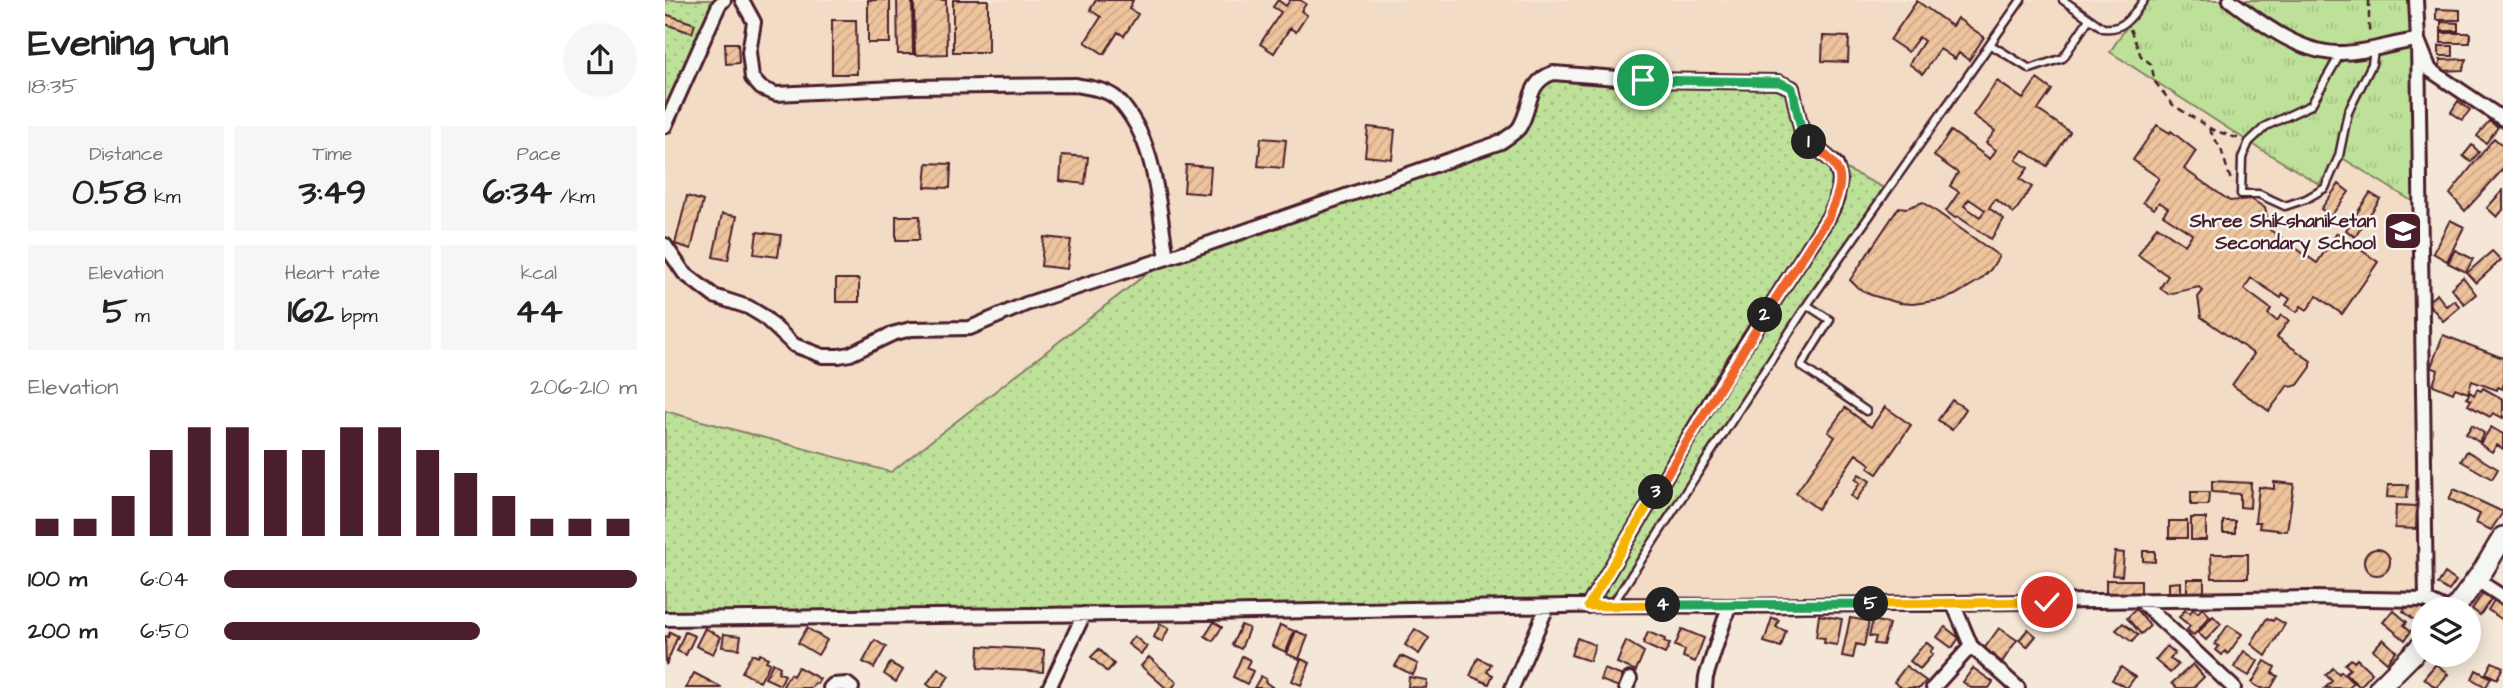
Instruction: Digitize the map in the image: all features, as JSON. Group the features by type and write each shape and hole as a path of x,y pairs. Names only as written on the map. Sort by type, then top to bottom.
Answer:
{"main road":[{"path":"2464,597 2503,537"},
{"path":"2379,688 2411,656"}],"street":[{"path":"665,126 719,5 724,0"},
{"path":"742,0 754,22 749,52 752,78 761,88 776,94 914,87 1076,85 1100,90 1116,98 1143,138 1152,169 1167,258"},
{"path":"2230,0 2266,26 2301,45 2336,54 2418,40"},
{"path":"2416,0 2426,597"},
{"path":"2418,40 2430,70 2503,119"},
{"path":"665,244 684,274 714,296 748,307 763,316 794,345 823,356 849,354 892,334 911,329 970,328 1026,304 1501,142 1517,131 1524,120 1534,88 1542,77 1553,73 1643,80 1779,82 1792,88 1803,137 1836,164 1840,180 1836,202 1731,368 1588,606"},
{"path":"2477,580 2503,597"},
{"path":"665,619 1612,605 1729,606 2309,598 2411,600"},
{"path":"2140,601 2234,688"},
{"path":"1953,603 1971,646 2018,688"},
{"path":"1705,688 1706,677 1729,606"},
{"path":"1512,688 1547,607"},
{"path":"1049,688 1084,614"},
{"path":"1933,688 1971,646"},
{"path":"830,688 833,685 846,684 852,688"}],"lane":[{"path":"1612,605 1807,305 2021,0"},
{"path":"2063,0 2089,19 2109,29 2127,23 2144,0"},
{"path":"1991,45 2030,69 2063,58 2089,19"},
{"path":"2336,54 2337,60 2311,104 2266,127 2249,142 2242,158 2241,194 2259,194 2285,206 2306,199 2325,188 2339,156 2348,112 2372,64 2374,50 2369,49"},
{"path":"1807,305 1830,320 1801,366 1866,411"}],"path":[{"path":"2369,0 2369,49"},
{"path":"2127,23 2141,56 2151,64 2155,82 2173,105 2207,127 2249,142"},
{"path":"2207,127 2221,149 2230,183 2241,194"}],"shaded area":[{"path":"725,0 2144,0 2110,52 2249,142 2319,183 2339,156 2420,206 2426,597 2411,597 2411,600 1612,605 1887,190 1836,164 1517,131 1167,258 891,472 665,411 665,259 668,252 665,245 665,126"}],"green space":[{"path":"665,0 716,0 665,126"},
{"path":"2144,0 2416,0 2420,206 2339,156 2319,184 2110,52"},
{"path":"1542,77 1792,88 1803,137 1836,164 1888,190 1612,605 665,619 665,411 891,472 1167,258 1517,131"}],"building":[{"path":"868,0 890,0 890,43 868,43"},
{"path":"897,0 912,0 913,54 898,54"},
{"path":"914,0 946,0 947,54 915,55"},
{"path":"953,0 988,0 988,52 953,52"},
{"path":"1096,0 1133,0 1129,9 1138,14 1124,36 1118,32 1104,54 1085,42 1101,17 1090,10"},
{"path":"1278,0 1286,6 1290,0 1300,0 1306,4 1301,11 1307,15 1296,32 1290,28 1274,53 1260,44 1281,12 1273,7"},
{"path":"1917,1 1952,26 1957,18 1984,37 1969,60 1959,53 1955,59 1940,49 1923,74 1909,64 1924,41 1919,37 1908,52 1890,40"},
{"path":"2436,9 2460,10 2460,20 2436,20"},
{"path":"665,14 695,24 692,33 665,24"},
{"path":"832,20 856,20 857,74 832,74"},
{"path":"2441,22 2458,23 2458,31 2441,31"},
{"path":"2441,33 2470,33 2470,43 2441,43"},
{"path":"1823,36 1849,37 1848,62 1822,61"},
{"path":"725,43 738,43 739,63 726,64"},
{"path":"2439,46 2453,46 2453,56 2439,56"},
{"path":"2467,59 2463,70 2440,71 2440,60"},
{"path":"2037,79 2052,90 2038,110 2070,132 2047,166 2023,150 2016,160 2028,168 2020,179 2032,187 2014,213 1995,199 1989,208 2004,219 1991,239 1946,211 1959,192 1950,186 1958,173 1934,156 1951,131 1990,159 1996,150 1986,143 1995,131 1973,115 1997,81 2023,99","holes":["1969,199 1985,210 1980,217 1964,206"]},
{"path":"2458,101 2470,110 2462,120 2451,112"},
{"path":"2489,121 2498,127 2486,143 2477,136"},
{"path":"2157,125 2170,133 2171,131 2196,151 2184,169 2230,201 2251,199 2265,208 2270,230 2317,263 2337,233 2378,262 2342,314 2317,296 2307,310 2301,306 2297,312 2286,305 2290,299 2283,294 2281,298 2251,278 2244,289 2271,309 2268,314 2277,321 2281,315 2289,320 2277,337 2311,361 2311,367 2298,385 2288,385 2269,411 2232,385 2254,354 2201,317 2198,297 2203,291 2199,287 2168,294 2160,288 2168,276 2138,255 2157,226 2185,245 2192,234 2163,215 2168,208 2159,202 2154,209 2143,202 2159,178 2133,160"},
{"path":"1368,127 1395,130 1392,159 1365,156"},
{"path":"1261,138 1286,140 1283,168 1258,166"},
{"path":"2494,138 2503,146 2503,169 2465,211 2450,194"},
{"path":"2472,145 2479,152 2471,162 2463,156"},
{"path":"1062,155 1088,157 1085,184 1060,181"},
{"path":"927,163 951,164 950,188 925,187"},
{"path":"1186,165 1211,167 1209,194 1184,192"},
{"path":"2339,184 2349,192 2331,216 2321,209"},
{"path":"2503,190 2503,210 2497,217 2487,208"},
{"path":"2370,193 2380,199 2355,237 2346,230"},
{"path":"687,196 703,201 691,249 675,244"},
{"path":"1923,202 1999,256 1991,269 1980,280 1955,295 1913,304 1871,295 1858,288 1850,280 1899,207 1907,208"},
{"path":"722,214 737,216 728,260 713,257"},
{"path":"896,216 920,216 919,240 896,240"},
{"path":"2450,220 2464,227 2447,261 2433,253"},
{"path":"757,232 781,235 778,257 754,254"},
{"path":"1044,237 1071,240 1067,269 1041,266"},
{"path":"2455,250 2473,259 2466,272 2448,263"},
{"path":"2492,251 2501,260 2476,283 2467,273"},
{"path":"2463,277 2476,294 2464,304 2451,288"},
{"path":"836,279 859,279 859,302 836,302"},
{"path":"2437,294 2446,306 2454,300 2460,307 2443,321 2427,302"},
{"path":"2443,335 2503,358 2503,389 2498,387 2497,390 2472,381 2468,393 2455,388 2453,393 2433,385 2438,370 2431,367"},
{"path":"2483,388 2503,399 2503,418 2493,413 2490,417 2468,405 2471,400 2467,398 2470,392 2474,395 2477,389 2481,391"},
{"path":"1952,400 1966,409 1952,430 1938,420"},
{"path":"1885,407 1911,425 1877,474 1868,468 1870,464 1856,454 1818,509 1796,493 1835,437 1828,432 1845,408 1871,427"},
{"path":"2472,425 2484,433 2479,442 2466,434"},
{"path":"2491,427 2503,434 2503,449 2497,445 2492,452 2480,444"},
{"path":"2467,451 2498,469 2492,479 2461,461"},
{"path":"1859,474 1870,481 1856,500 1851,496 1860,483 1855,479"},
{"path":"2212,481 2251,483 2250,508 2240,507 2240,494 2212,492"},
{"path":"2274,482 2294,484 2287,531 2259,528 2260,522 2255,522 2259,487 2274,489"},
{"path":"2388,485 2408,485 2407,498 2387,497"},
{"path":"2454,489 2503,512 2491,530 2476,523 2480,514 2449,499"},
{"path":"2191,492 2209,492 2208,505 2191,505"},
{"path":"2396,505 2417,506 2416,529 2395,528"},
{"path":"2191,518 2206,518 2206,540 2191,540"},
{"path":"2169,521 2187,521 2187,538 2169,538"},
{"path":"2223,521 2235,521 2235,533 2223,533"},
{"path":"2377,549 2386,553 2390,562 2386,571 2377,575 2368,571 2364,562 2368,553"},
{"path":"2143,551 2155,551 2155,562 2143,561"},
{"path":"2115,552 2124,553 2122,576 2112,575"},
{"path":"2211,554 2248,554 2248,578 2212,578"},
{"path":"2445,573 2456,581 2449,591 2438,584"},
{"path":"2187,579 2204,579 2204,593 2187,593"},
{"path":"2106,580 2141,580 2141,594 2106,594"},
{"path":"2181,582 2181,594 2169,594 2169,583"},
{"path":"2483,593 2491,599 2481,614 2481,597"},
{"path":"2495,599 2503,604 2503,620 2488,610"},
{"path":"2411,605 2411,617 2403,611"},
{"path":"2202,608 2210,616 2194,635 2187,630 2190,626 2179,617 2185,610 2190,613 2193,609 2198,613"},
{"path":"2136,609 2150,626 2141,634 2127,618"},
{"path":"2393,610 2407,622 2404,625 2411,631 2405,640 2383,622"},
{"path":"1819,615 1842,619 1837,645 1824,643 1825,638 1816,637"},
{"path":"2213,616 2221,624 2206,640 2198,633"},
{"path":"1772,618 1779,620 1776,627 1786,631 1781,647 1764,642"},
{"path":"1850,618 1869,621 1864,646 1856,644 1853,658 1842,656"},
{"path":"2267,618 2273,621 2275,618 2285,624 2266,656 2251,644"},
{"path":"1873,620 1889,624 1883,645 1874,644 1876,637 1869,636"},
{"path":"1214,622 1222,627 1213,641 1205,636"},
{"path":"2123,623 2138,635 2132,642 2116,630"},
{"path":"1160,624 1169,628 1162,642 1154,637"},
{"path":"1241,625 1249,628 1241,649 1232,645"},
{"path":"1280,625 1294,631 1286,652 1272,646"},
{"path":"2228,625 2242,634 2228,654 2225,651 2222,655 2216,650 2219,646 2215,644"},
{"path":"1945,627 1959,638 1952,648 1937,637"},
{"path":"705,628 721,637 713,654 696,646"},
{"path":"807,628 827,640 818,655 798,643"},
{"path":"1999,628 2017,640 2002,662 1984,649"},
{"path":"1415,629 1429,638 1419,654 1405,645"},
{"path":"1682,629 1704,638 1695,662 1683,657 1685,650 1675,646"},
{"path":"2028,629 2036,636 2027,647 2019,640"},
{"path":"1296,631 1308,636 1299,659 1287,654"},
{"path":"670,632 678,636 666,665 665,636 668,637"},
{"path":"685,632 695,636 686,655 677,651"},
{"path":"1648,632 1670,644 1665,654 1643,644"},
{"path":"724,634 741,636 739,649 722,647"},
{"path":"1134,636 1147,647 1141,654 1128,644"},
{"path":"1577,638 1595,645 1590,661 1571,655"},
{"path":"2383,639 2396,651 2387,662 2373,650"},
{"path":"875,640 886,647 874,668 863,662"},
{"path":"1626,641 1644,652 1636,671 1617,663"},
{"path":"1926,642 1933,648 1930,652 1933,654 1920,669 1910,661"},
{"path":"979,646 1044,650 1043,672 978,668"},
{"path":"2167,646 2175,653 2170,658 2178,665 2170,673 2155,660"},
{"path":"1099,649 1114,664 1107,672 1091,657"},
{"path":"2244,651 2258,661 2249,676 2234,667"},
{"path":"752,654 768,658 766,661 770,663 760,682 742,672"},
{"path":"1242,656 1250,660 1246,668 1253,671 1247,684 1233,677"},
{"path":"1401,656 1418,664 1413,675 1395,666"},
{"path":"1149,657 1177,682 1172,688 1166,688 1141,666"},
{"path":"1478,658 1491,664 1487,672 1493,675 1489,684 1470,676"},
{"path":"1301,659 1310,663 1301,685 1292,681"},
{"path":"2351,659 2354,662 2357,659 2372,673 2360,687 2345,673 2350,669 2345,664"},
{"path":"2265,661 2275,667 2272,673 2278,676 2271,688 2260,688 2252,683"},
{"path":"2492,662 2503,667 2497,679 2486,673"},
{"path":"773,663 780,667 778,672 785,675 780,685 765,678"},
{"path":"890,663 903,670 896,682 884,674"},
{"path":"2193,664 2204,677 2193,688 2177,688 2172,683"},
{"path":"1906,666 1926,681 1920,688 1902,688 1894,682"},
{"path":"798,667 820,679 817,684 811,688 783,686"},
{"path":"2121,667 2135,677 2127,688 2112,680"},
{"path":"2433,667 2440,667 2448,674 2436,688 2424,678"},
{"path":"938,668 949,676 941,688 932,688 927,684"},
{"path":"1973,668 1993,682 1989,688 1971,688 1963,682"},
{"path":"2333,668 2339,674 2341,671 2353,683 2349,688 2325,688 2332,681 2326,675"},
{"path":"1604,669 1623,676 1619,687 1600,680"},
{"path":"2476,670 2491,678 2486,687 2472,679"},
{"path":"694,673 721,687 686,688"},
{"path":"1261,676 1266,679 1265,682 1274,688 1254,688"},
{"path":"1409,677 1427,680 1426,688 1408,687"}],"place":[{"name":"Shree Shikshaniketan Secondary School","path":"2403,231"}],"route":[{"path":"1643,80 1779,82 1792,88 1803,137 1836,164 1840,180 1836,202 1828,218 1731,368 1588,606 2047,602"}]}
